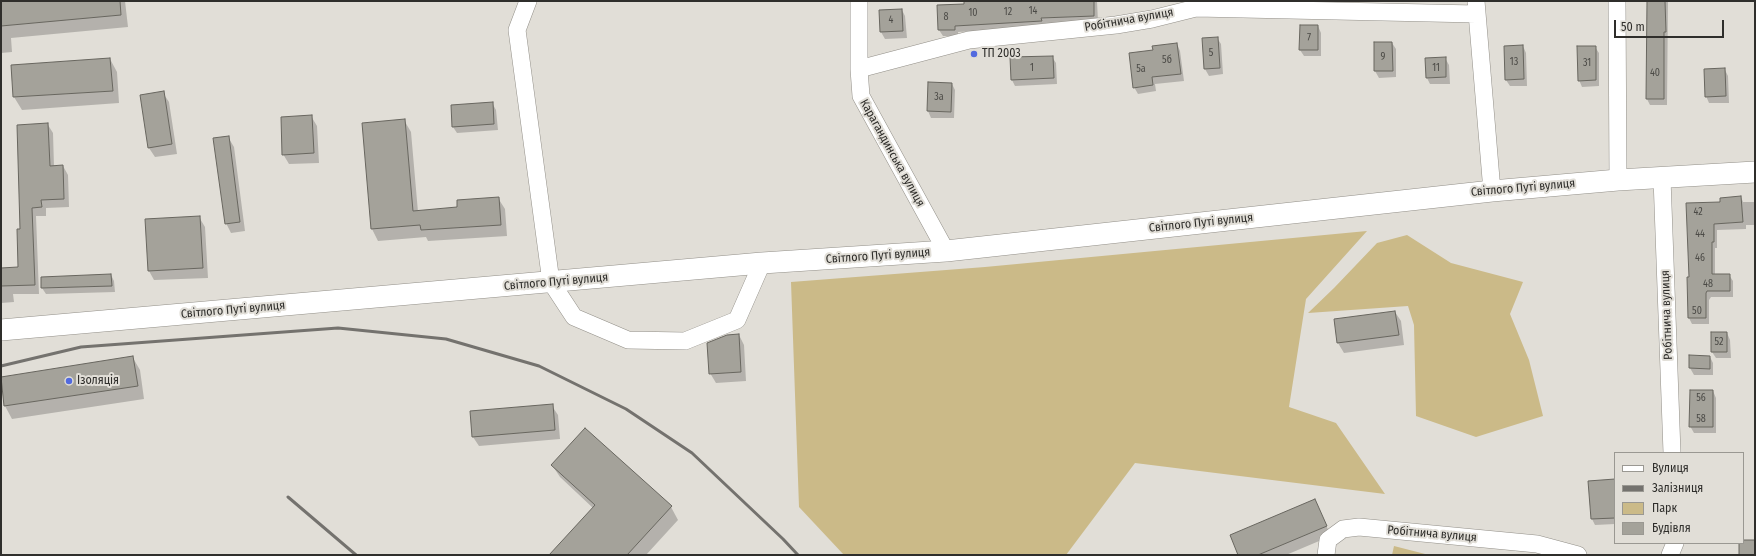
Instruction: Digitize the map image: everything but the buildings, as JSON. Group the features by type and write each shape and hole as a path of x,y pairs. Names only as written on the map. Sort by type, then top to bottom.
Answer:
{"main road":[{"name":"Світлого Путі вулиця","path":"1,330 762,263 946,251 1492,191 1618,180 1755,172"}],"street":[{"path":"528,1 516,30 551,282 574,317 628,340 685,341 737,320 762,263"},
{"name":"Карагандинська вулиця","path":"859,1 859,69 861,96 946,251"},
{"path":"1618,1 1618,180"},
{"name":"Робітнича вулиця","path":"859,69 969,40 1116,25 1152,19 1196,8 1476,8 1492,191"},
{"name":"Робітнича вулиця","path":"1662,178 1672,452"},
{"name":"Робітнича вулиця","path":"1326,555 1328,540 1343,530 1359,527 1537,544 1578,555"},
{"path":"1670,555 1675,544"}],"green space":[{"path":"1367,231 1306,299 1289,407 1336,423 1385,494 1135,463 1066,555 844,555 799,507 791,282 985,267"},
{"path":"1407,235 1451,263 1523,282 1510,314 1529,360 1543,416 1476,437 1416,416 1414,325 1408,306 1308,313 1377,243"},
{"path":"1394,546 1429,555 1392,555"}],"railway":[{"path":"1,366 81,347 338,328 446,339 539,366 626,409 692,453 798,555"},
{"path":"288,497 356,555"}],"place":[{"name":"ТП 2003","path":"974,54"},
{"name":"Ізоляція","path":"69,381"}]}
